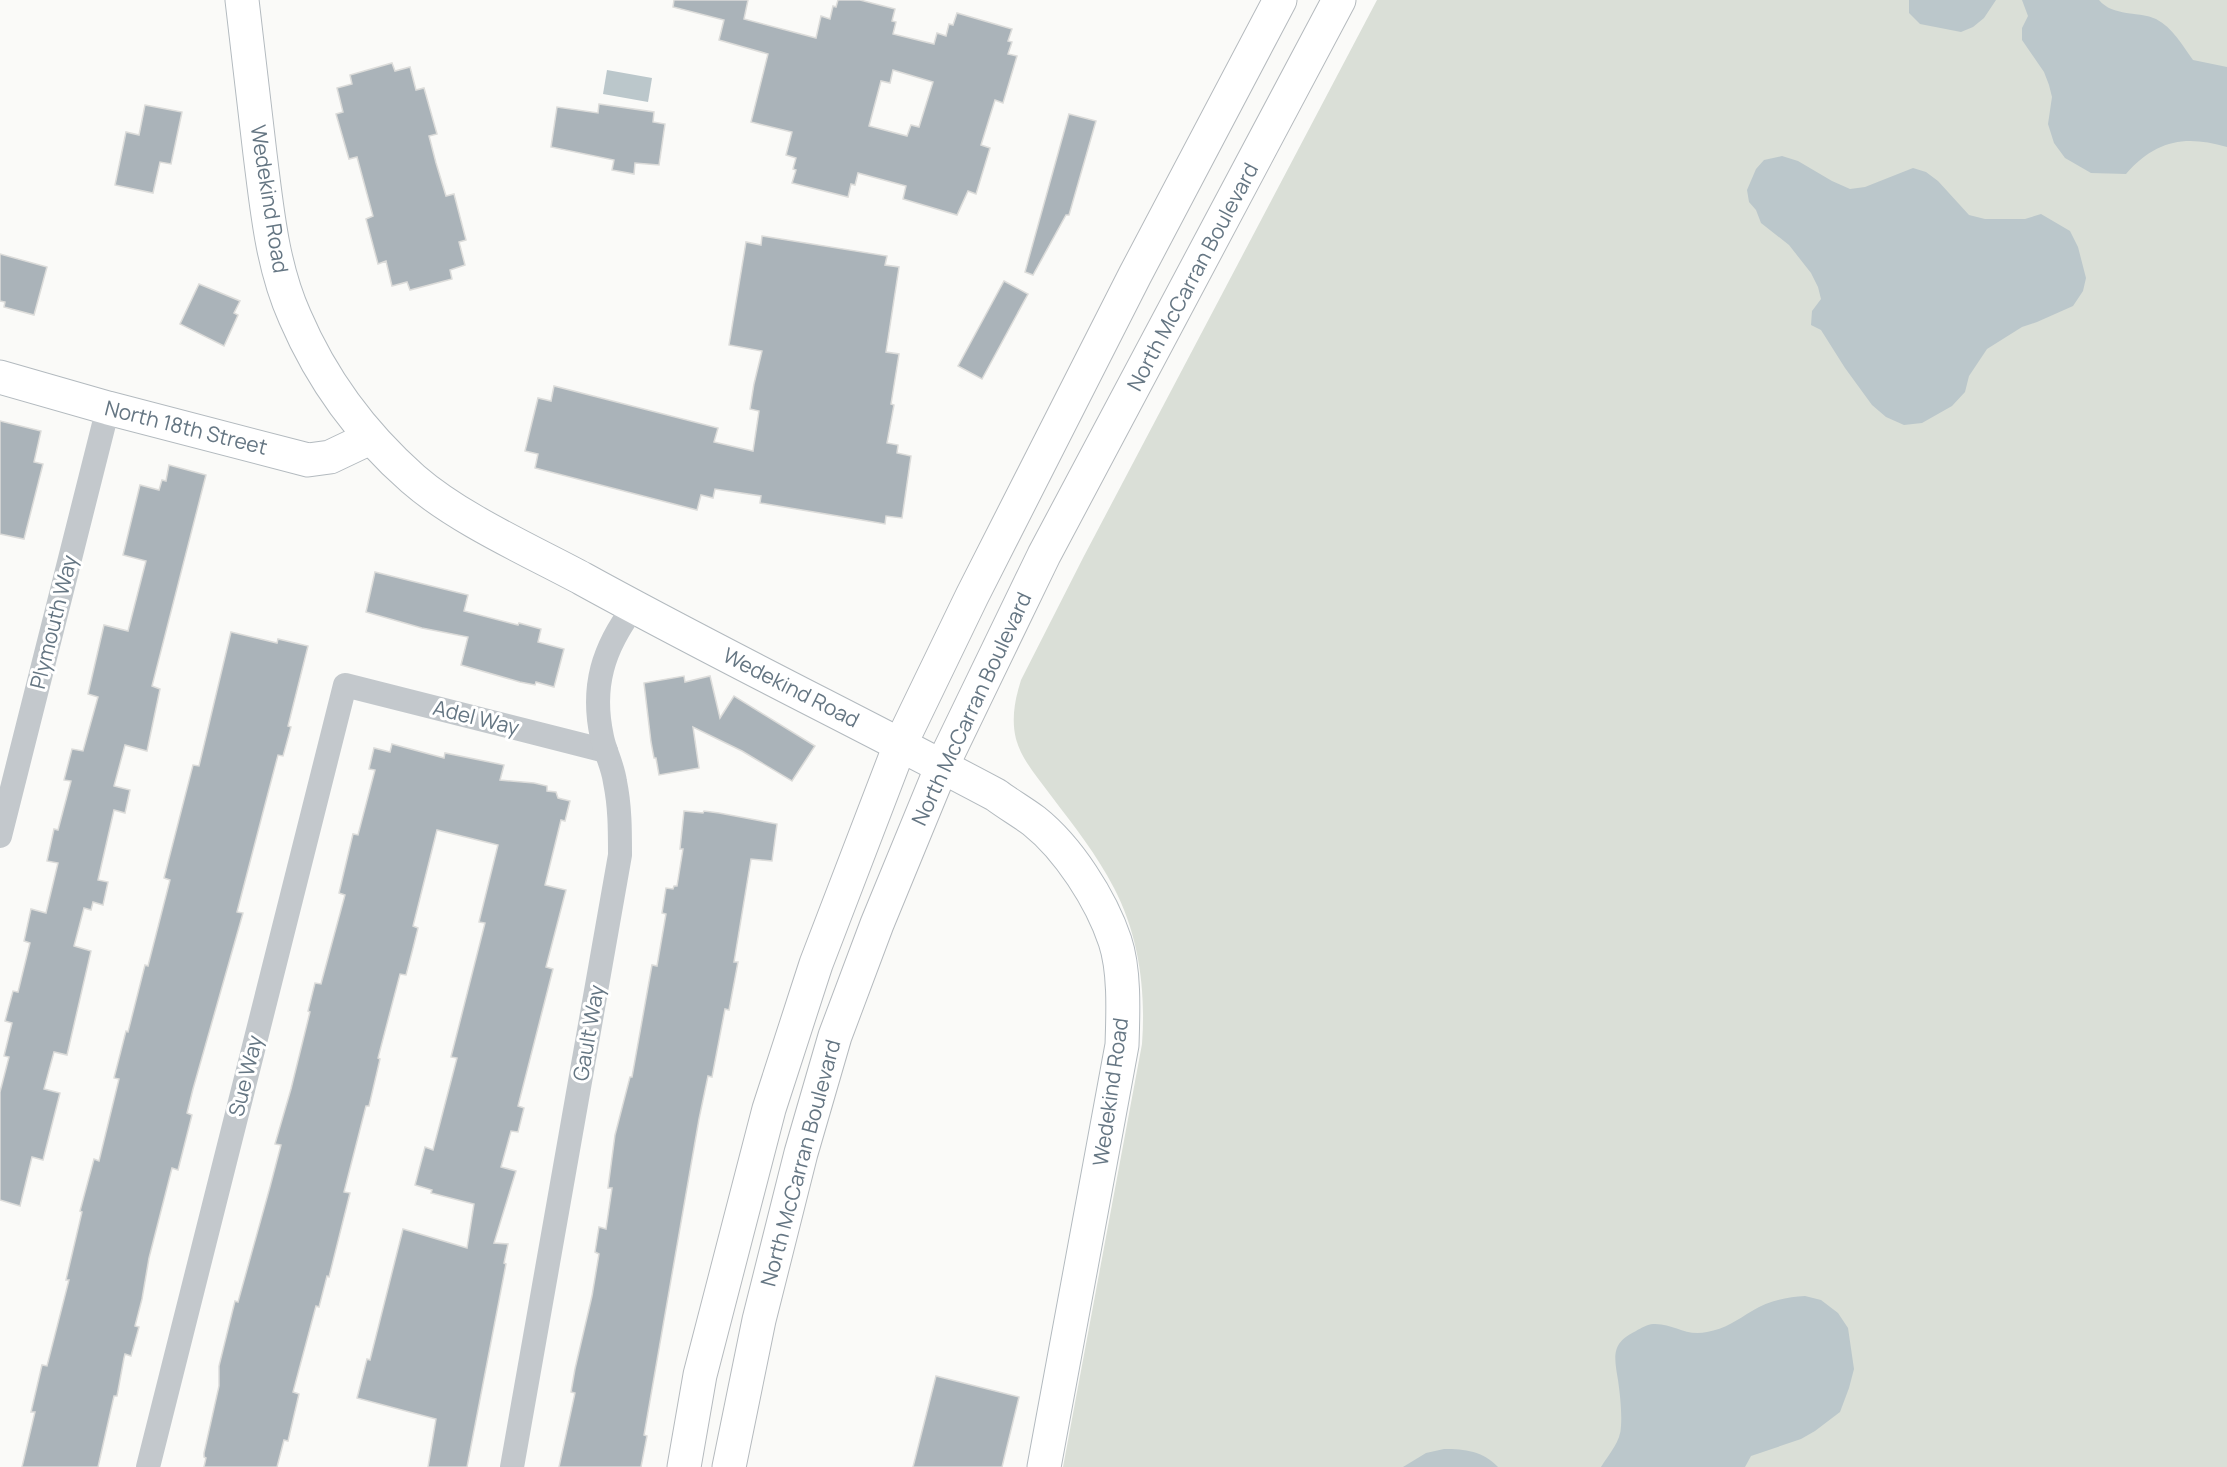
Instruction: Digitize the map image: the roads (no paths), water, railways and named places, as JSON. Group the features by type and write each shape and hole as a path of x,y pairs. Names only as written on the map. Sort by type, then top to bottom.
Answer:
{"main road":[{"name":"Wedekind Road","path":"242,0 268,222 278,268 293,314 314,358 341,402 370,438 415,481 457,511 634,608 996,795 1034,821 1058,844 1098,902 1116,942 1124,999 1122,1045 1044,1467"},
{"name":"North McCarran Boulevard","path":"684,1467 700,1375 769,1109 816,964 900,745 977,585 1124,296 1280,0"},
{"name":"North McCarran Boulevard","path":"729,1467 759,1320 801,1153 835,1036 877,924 942,766 1044,555 1339,0"},
{"name":"North 18th Street","path":"0,377 108,408 308,460 330,457 370,438"}],"street":[{"name":"Plymouth Way","path":"0,836 108,408"},
{"name":"Gault Way","path":"512,1467 620,855 621,816 615,779 606,751 598,712 599,683 608,650 619,627 634,608"},
{"name":"Adel Way","path":"345,685 606,751"},
{"name":"Sue Way","path":"148,1467 345,685"}]}
